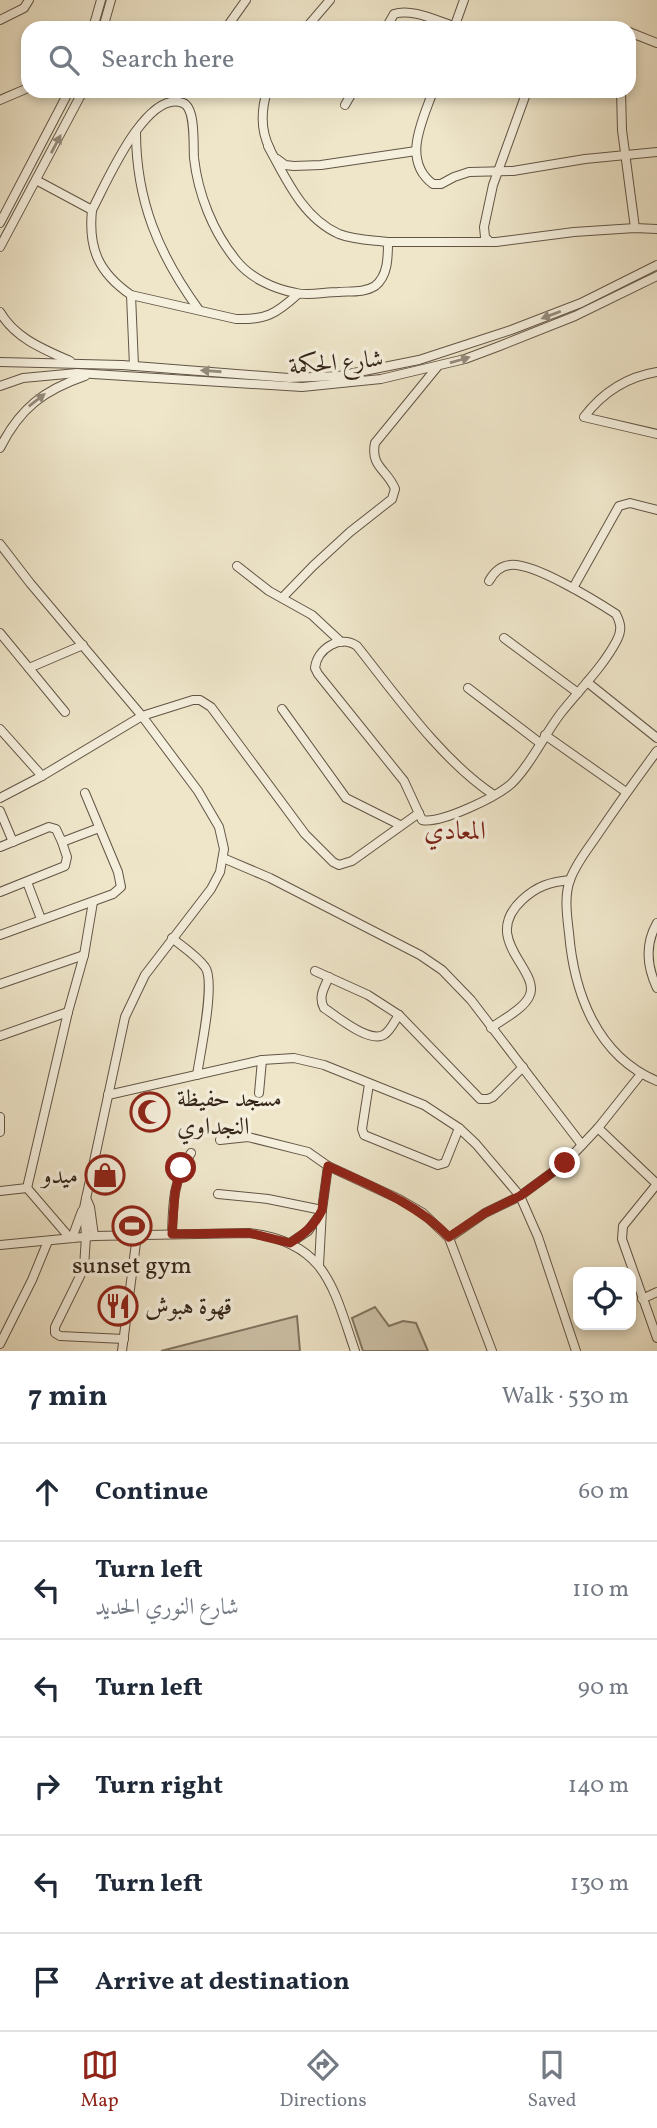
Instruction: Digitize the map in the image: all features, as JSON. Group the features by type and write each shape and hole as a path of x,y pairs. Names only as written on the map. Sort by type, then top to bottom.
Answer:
{"street":[{"path":"0,20 24,8 29,0"},
{"path":"95,21 101,0"},
{"path":"105,21 111,0"},
{"path":"231,21 246,0"},
{"path":"312,21 330,0"},
{"path":"456,21 464,0"},
{"path":"390,21 394,14 401,12 436,21"},
{"path":"636,36 657,43"},
{"path":"0,100 21,91"},
{"path":"0,223 65,98"},
{"path":"0,247 79,98"},
{"path":"265,98 261,114 268,146 304,208 338,234 388,242 489,241 635,228 657,229"},
{"path":"345,106 349,98"},
{"path":"431,98 415,143 418,160 426,177 433,184 441,184 469,172 530,169 585,159 657,152"},
{"path":"489,241 485,237 484,227 497,171 524,98"},
{"path":"621,98 622,130 635,228"},
{"path":"298,294 278,312 253,319 236,318 131,295 114,283 102,267 94,248 90,229 92,211 136,128 148,115 159,107 174,102 189,107 194,161 205,207 226,247 238,263 253,276 273,287 298,294 364,290 376,285 385,272 388,242"},
{"path":"136,128 139,182 147,213 181,286 200,310"},
{"path":"268,146 276,159 294,166 321,165 416,151"},
{"path":"36,180 92,211"},
{"name":"شارع الحكمة","path":"0,362 134,366 289,378 339,376 390,367 458,348 555,314 657,265"},
{"name":"شارع الحكمة","path":"0,386 23,378 93,373 302,387 381,379 465,359 575,316 657,276"},
{"path":"131,295 134,366"},
{"path":"0,312 9,325 26,339 76,363"},
{"path":"282,598 350,532 392,499 395,489 377,464 375,443 438,366"},
{"path":"657,372 636,376 610,390 593,405 584,418 657,433"},
{"path":"0,448 12,425 41,396 93,373"},
{"path":"573,588 619,506 630,503 657,510"},
{"path":"1,545 142,716 214,815 223,838 223,858 211,889 145,975 125,1017 86,1198 71,1238"},
{"path":"489,581 496,570 509,565 524,566 573,588 616,614 620,624 618,638 603,663 542,739 514,781 494,795 453,815 424,821 404,781 318,674 316,664 320,653 329,646 346,641 357,646 434,740 477,783 494,795"},
{"path":"237,566 282,598 313,615 341,642"},
{"path":"0,633 65,712"},
{"path":"504,638 578,693"},
{"path":"29,668 83,645"},
{"path":"587,682 657,738"},
{"path":"468,688 626,793"},
{"path":"0,798 142,716 193,700 206,703 219,717 305,834 336,864 352,860 419,813"},
{"path":"282,709 346,798 400,825"},
{"path":"0,729 42,776"},
{"path":"657,751 576,867 567,889 567,920 573,967 591,1018 620,1059 641,1074 657,1081"},
{"path":"0,935 93,902 113,894 121,887 118,872 85,793"},
{"path":"0,811 13,842"},
{"path":"0,847 50,827 56,830 67,857 65,866 0,892"},
{"path":"62,842 99,828"},
{"path":"223,858 270,878 433,963 471,1000 582,1145"},
{"path":"491,1028 519,1007 530,993 527,976 509,941 508,926 512,910 536,887 570,880"},
{"path":"27,882 41,919"},
{"path":"27,1188 84,955 93,902"},
{"path":"657,923 650,939 649,958 657,988"},
{"path":"172,938 207,968 209,975 197,1074"},
{"path":"0,984 84,955"},
{"path":"315,971 368,995 399,1015 480,1099 488,1100 493,1097 523,1067"},
{"path":"328,977 321,996 324,1008 366,1035 375,1037 385,1034 399,1015"},
{"path":"0,1036 68,1012"},
{"path":"108,1095 262,1060 294,1058 310,1060 424,1105 459,1128 492,1161 520,1196 538,1237 576,1351"},
{"path":"259,1093 262,1060"},
{"path":"449,1237 485,1213 520,1196 565,1163 598,1128 641,1074"},
{"path":"369,1084 362,1129 364,1135 438,1165 445,1163 459,1128"},
{"path":"0,1117 0,1132"},
{"path":"598,1128 657,1184 623,1226 622,1233 623,1248 657,1338"},
{"path":"220,1140 248,1137 308,1152 328,1166 423,1213 449,1237 492,1351"},
{"path":"172,1234 177,1179 191,1153"},
{"path":"319,1265 328,1166"},
{"path":"0,1191 27,1188"},
{"path":"27,1188 71,1238"},
{"path":"218,1194 268,1199 322,1210"},
{"path":"86,1198 90,1207 90,1236 84,1268 55,1327 55,1333 60,1336 124,1339"},
{"path":"83,1208 90,1236"},
{"path":"290,1243 308,1231 322,1210"},
{"path":"0,1245 90,1236 249,1233 290,1243 306,1252 319,1265 355,1351"},
{"path":"122,1351 138,1235"},
{"path":"1,1340 32,1280 47,1241"},
{"path":"642,1300 657,1292"}],"shaded area":[{"path":"375,1307 389,1326 403,1321 416,1323 428,1351 363,1351 352,1318"},
{"path":"297,1316 300,1351 161,1351"}],"place":[{"name":"مسجد حفيظة النجداوي","path":"150,1112"},
{"name":"ميدو","path":"105,1175"},
{"name":"sunset gym","path":"132,1226"},
{"name":"قهوة هبوش","path":"118,1306"}],"district":[{"name":"المعادي","path":"455,830"}],"route":[{"path":"181,1168 175,1192 172,1234 249,1233 290,1243 308,1231 322,1210 328,1166 423,1213 449,1237 485,1213 520,1196 565,1163"}]}
